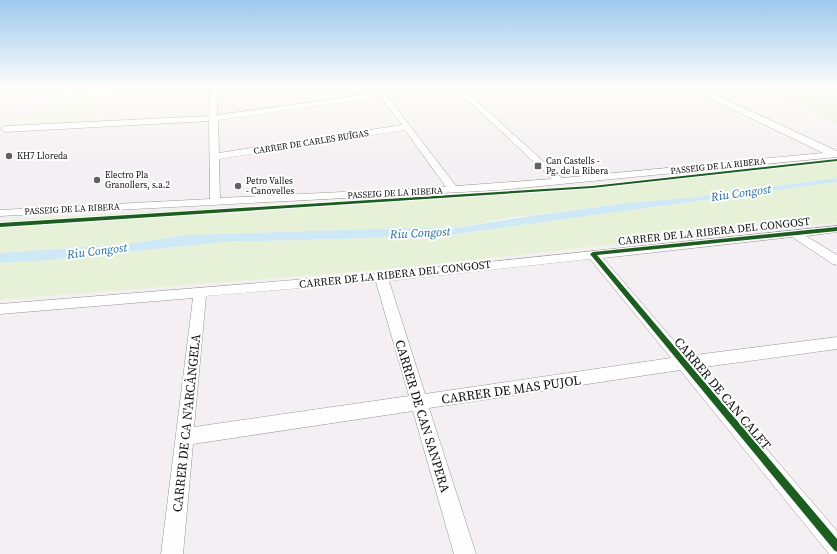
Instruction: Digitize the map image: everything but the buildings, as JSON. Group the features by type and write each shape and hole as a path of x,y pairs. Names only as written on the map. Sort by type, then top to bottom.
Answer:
{"street":[{"path":"213,114 215,201"},
{"path":"6,129 213,118 239,114"},
{"path":"398,114 454,189"},
{"path":"486,114 560,181"},
{"path":"751,114 836,154"},
{"name":"CARRER DE CARLES BUÏGAS","path":"214,157 408,127"},
{"name":"PASSEIG DE LA RIBERA","path":"0,213 500,187 836,154"},
{"name":"CARRER DE LA RIBERA DEL CONGOST","path":"0,309 381,277 837,228"},
{"path":"793,233 837,261"},
{"name":"CARRER DE CAN CALET","path":"593,254 837,547"},
{"name":"CARRER DE CAN SANPERA","path":"381,277 465,554"},
{"name":"CARRER DE CA N'ARCÀNGELA","path":"172,554 186,437 200,292"},
{"name":"CARRER DE MAS PUJOL","path":"186,437 684,363 837,343"}],"shaded area":[{"path":"0,114 816,114 837,123 837,159 622,182 468,193 0,220"},
{"path":"837,223 837,554 0,554 0,300 392,269 700,235"}],"green space":[{"path":"31,114 99,114 91,122 12,126"},
{"path":"816,114 837,114 837,123"},
{"path":"837,159 837,178 696,197 627,203 503,219 455,228 401,228 188,235 124,244 0,253 0,220 468,193 622,182"},
{"path":"837,182 837,223 700,235 392,269 0,300 0,263 40,261 224,242 443,236"}],"water":[{"name":"Riu Congost","path":"837,178 837,182 443,236 224,242 40,261 0,263 0,253 124,244 188,235 401,228 455,228 529,216 627,203 696,197"}],"cycle path":[{"path":"0,225 592,187 837,160"},
{"path":"593,254 837,229"},
{"path":"593,254 837,547"}],"place":[{"name":"KH7 Lloreda","path":"9,156"},
{"name":"Can Castells - Pg. de la Ribera","path":"538,166"},
{"name":"Electro Pla Granollers, s.a.2","path":"97,180"},
{"name":"Petro Valles - Canovelles","path":"238,186"}]}
